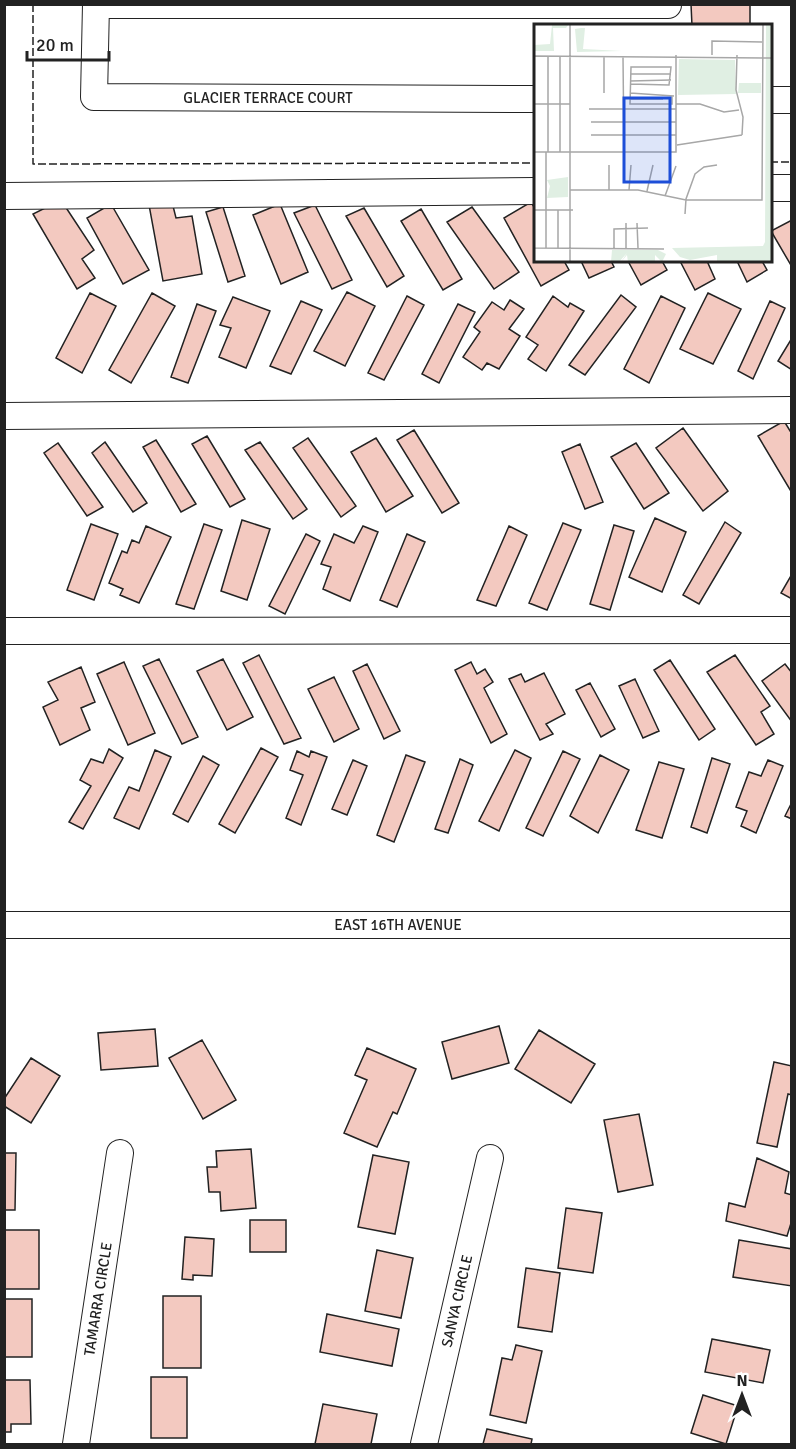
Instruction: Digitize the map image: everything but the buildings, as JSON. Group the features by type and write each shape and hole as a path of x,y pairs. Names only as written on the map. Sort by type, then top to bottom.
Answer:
{"street":[{"name":"GLACIER TERRACE COURT","path":"534,99 94,97 96,5 669,12"},
{"path":"772,100 792,100"},
{"path":"772,188 792,188"},
{"path":"4,196 534,190"},
{"path":"4,416 792,410"},
{"path":"4,631 792,630"},
{"name":"EAST 16TH AVENUE","path":"4,925 792,925"},
{"name":"TAMARRA CIRCLE","path":"76,1444 120,1153"},
{"name":"SANYA CIRCLE","path":"424,1444 490,1158"}],"fence":[{"path":"33,4 33,164 534,163"},
{"path":"772,162 792,162"}]}
